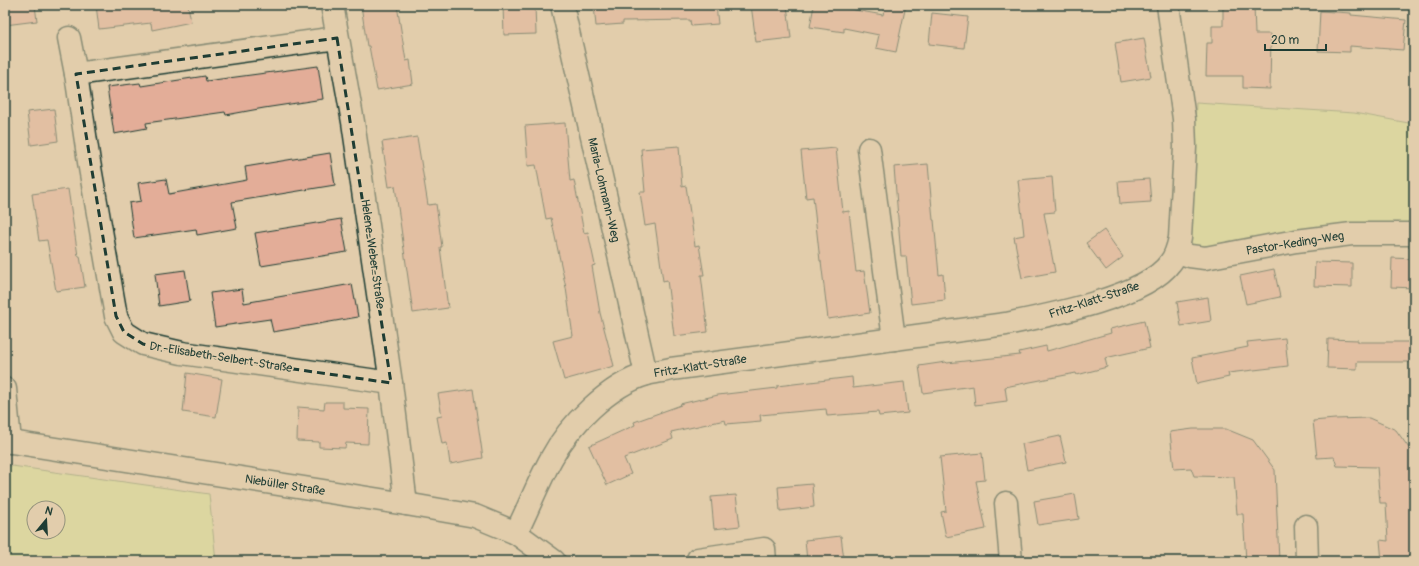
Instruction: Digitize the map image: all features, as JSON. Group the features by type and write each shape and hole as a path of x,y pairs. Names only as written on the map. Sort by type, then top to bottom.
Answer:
{"street":[{"name":"Helene-Weber-Straße","path":"332,5 353,122 392,382 406,504"},
{"name":"Maria-Lohmann-Weg","path":"562,5 646,374"},
{"name":"Fritz-Klatt-Straße","path":"516,534 551,459 562,441 576,424 606,396 625,384 646,374 671,369 1006,324 1043,317 1118,295 1145,284 1160,274 1170,264 1177,252 1180,238 1185,147 1184,119 1168,5"},
{"name":"Dr.-Elisabeth-Selbert-Straße","path":"69,38 116,316 124,332 143,344 182,353 392,382"},
{"path":"76,74 338,38"},
{"path":"869,150 894,339"},
{"name":"Pastor-Keding-Weg","path":"1177,252 1205,258 1317,238 1352,234 1414,234"},
{"path":"5,389 8,442"},
{"name":"Niebüller Straße","path":"8,442 475,516 516,534 554,561"},
{"path":"1006,503 1011,561"},
{"path":"1306,526 1307,561"},
{"path":"698,559 764,550 765,561"}],"highlighted area":[{"path":"337,38 391,383 182,353 143,344 124,332 116,316 76,74"}],"green space":[{"path":"1196,103 1354,113 1414,124 1414,226 1195,251 1190,246"},
{"path":"5,465 209,494 216,561 5,561"}],"building":[{"path":"5,5 35,5 37,21 5,25"},
{"path":"96,5 127,5 127,9 149,5 188,5 191,22 152,30 151,23 99,29"},
{"path":"361,5 397,5 406,61 410,60 413,84 377,90 369,46 367,46"},
{"path":"503,5 535,5 536,34 504,35"},
{"path":"594,5 716,5 718,24 691,26 690,20 623,21 623,24 596,26"},
{"path":"751,5 787,5 791,38 756,42"},
{"path":"814,5 827,5 883,15 885,5 906,5 896,52 876,48 879,35 844,28 844,32 810,27"},
{"path":"1223,5 1254,5 1255,34 1271,34 1270,89 1243,88 1243,76 1206,76 1207,43 1212,43 1212,26 1223,26"},
{"path":"1320,11 1351,13 1351,15 1406,20 1403,50 1350,46 1350,52 1318,51"},
{"path":"932,13 968,17 964,48 929,44"},
{"path":"1144,38 1151,77 1121,82 1115,43"},
{"path":"318,66 323,99 226,115 225,112 146,123 147,128 114,134 107,87 140,83 141,86 205,76 206,81"},
{"path":"54,109 58,141 31,145 27,112"},
{"path":"565,123 570,181 574,180 584,233 588,232 595,265 592,266 600,313 614,366 564,380 553,341 573,336 566,288 551,218 546,219 536,165 528,166 525,126"},
{"path":"417,137 428,205 436,204 448,308 413,313 395,186 389,187 382,142"},
{"path":"679,146 682,187 686,186 695,246 699,245 704,275 701,275 708,332 674,336 667,280 663,281 655,224 645,226 640,192 645,192 641,149"},
{"path":"836,148 843,212 849,211 856,272 864,271 870,313 828,319 813,197 806,198 801,151"},
{"path":"330,153 335,185 232,202 237,228 197,235 196,229 134,238 129,203 141,201 138,183 166,179 169,194 247,180 245,167"},
{"path":"928,164 939,275 943,274 945,300 911,304 906,256 901,256 894,167"},
{"path":"1052,177 1055,212 1044,213 1055,272 1022,278 1014,237 1024,235 1018,180"},
{"path":"1149,179 1151,202 1120,204 1118,181"},
{"path":"68,189 78,256 80,256 85,287 56,291 47,240 39,241 32,194"},
{"path":"341,219 347,252 261,266 255,233"},
{"path":"1104,230 1123,257 1106,270 1086,243"},
{"path":"1392,258 1414,259 1414,288 1391,287"},
{"path":"1315,262 1352,263 1352,287 1314,286"},
{"path":"1274,269 1280,297 1246,304 1240,276"},
{"path":"185,270 190,301 159,306 155,274"},
{"path":"352,284 358,317 273,332 270,319 215,327 210,293 242,289 244,303"},
{"path":"1208,297 1211,321 1181,326 1177,302"},
{"path":"1144,321 1150,348 1105,358 1107,367 1077,375 1076,373 1005,387 1007,401 975,405 973,386 923,393 919,366 1020,355 1019,352 1046,346 1047,351 1111,333 1110,329"},
{"path":"1285,338 1288,366 1228,373 1229,377 1197,384 1192,358 1248,347 1247,342"},
{"path":"1328,339 1358,340 1358,342 1414,342 1414,362 1357,362 1357,369 1327,368"},
{"path":"187,373 222,379 216,417 183,412"},
{"path":"852,377 853,388 904,382 908,413 879,416 878,412 827,416 826,409 760,415 761,421 726,424 725,420 671,432 673,439 624,458 631,474 607,485 589,446 635,425 634,422 681,405 680,404 718,395"},
{"path":"473,389 483,458 450,464 447,443 442,444 437,417 442,416 438,394"},
{"path":"325,402 343,402 343,408 369,409 368,444 346,443 345,448 319,447 319,442 297,441 298,407 324,409"},
{"path":"1369,418 1396,430 1414,455 1414,561 1382,561 1380,540 1388,541 1386,503 1380,503 1377,467 1337,466 1334,457 1317,458 1313,421"},
{"path":"1193,429 1226,429 1253,440 1275,470 1279,561 1246,561 1243,514 1237,514 1234,477 1194,476 1191,468 1174,469 1170,432"},
{"path":"1060,436 1066,462 1027,470 1022,444"},
{"path":"982,453 985,480 976,481 986,529 946,537 941,512 946,511 940,457"},
{"path":"812,484 814,507 780,511 778,487"},
{"path":"1075,494 1079,519 1038,525 1034,501"},
{"path":"736,495 740,526 714,529 711,497"},
{"path":"841,536 844,560 807,561 805,540"}]}
